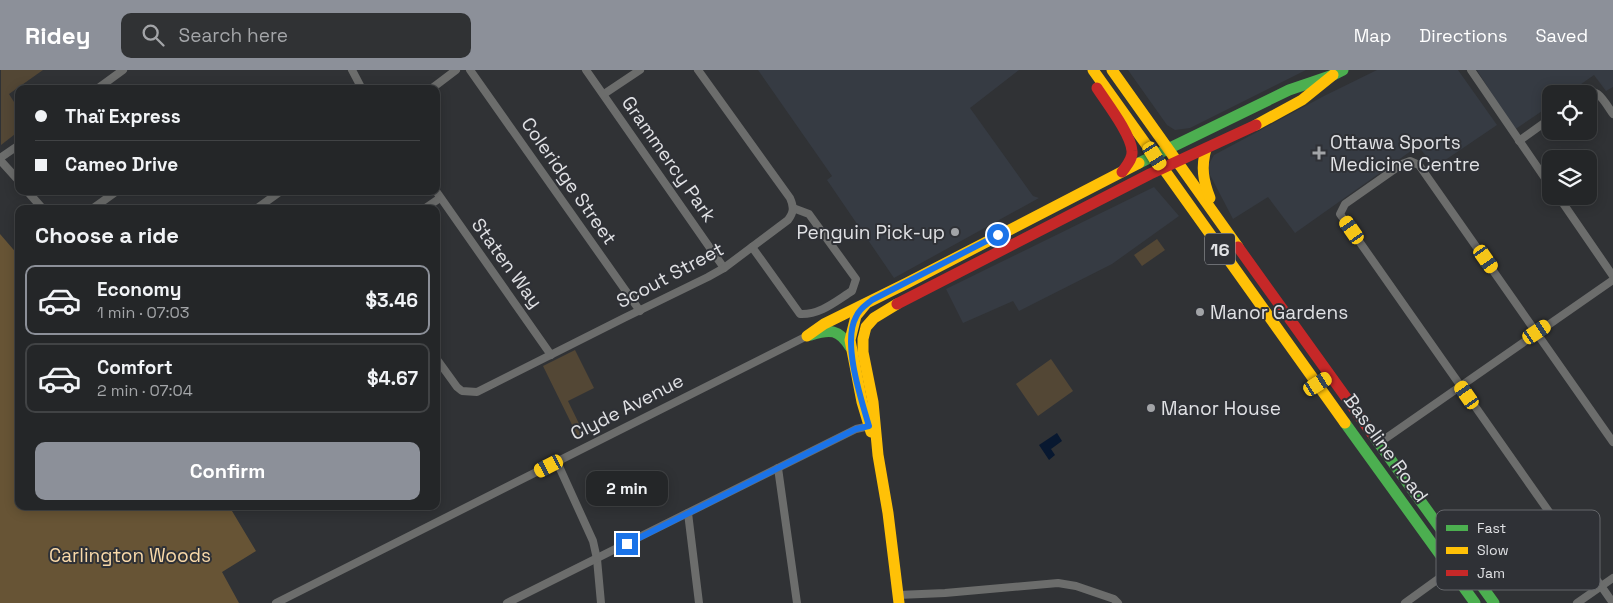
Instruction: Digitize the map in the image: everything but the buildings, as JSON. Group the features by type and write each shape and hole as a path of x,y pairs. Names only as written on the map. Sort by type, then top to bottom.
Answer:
{"main road":[{"path":"1088,70 1131,145 1130,159 1122,172"},
{"name":"Baseline Road","path":"1093,70 1436,547"},
{"name":"Baseline Road","path":"1112,70 1436,522"},
{"path":"807,336 824,324 1168,149 1289,90 1338,73"},
{"path":"872,425 873,402 863,352 863,339 866,327 879,314 954,274 1302,100 1338,73"},
{"path":"1206,149 1201,166 1202,174 1216,214"},
{"path":"953,258 954,274"},
{"path":"872,300 856,316 851,333 851,348 862,402 872,425 878,455 888,513 898,599"},
{"path":"807,336 824,332 839,333 846,338 851,348"},
{"path":"1318,384 1330,376"},
{"name":"Baseline Road","path":"1466,590 1475,603"},
{"name":"Baseline Road","path":"1485,590 1494,603"}],"street":[{"path":"102,85 123,70"},
{"path":"352,70 360,85"},
{"path":"436,85 456,70"},
{"name":"Coleridge Street","path":"470,70 640,310"},
{"name":"Grammercy Park","path":"586,70 724,268"},
{"path":"604,94 640,70"},
{"path":"698,70 790,198 793,208 809,214 856,279 852,291 832,305 812,314 800,314 752,247"},
{"path":"1471,70 1542,174"},
{"path":"1597,92 1613,114"},
{"path":"1519,140 1542,124"},
{"path":"15,147 0,159 15,176"},
{"path":"1548,510 1340,214 1345,204 1402,164 1410,161 1419,165 1613,442"},
{"path":"31,195 40,205"},
{"path":"98,205 111,195"},
{"path":"262,205 276,195"},
{"path":"428,205 437,195"},
{"name":"Staten Way","path":"439,195 551,355"},
{"path":"1564,205 1613,276"},
{"name":"Scout Street","path":"440,364 462,391 477,392 724,268 788,220 793,213 793,208"},
{"path":"1379,443 1613,280"},
{"name":"Clyde Avenue","path":"276,603 807,336"},
{"path":"507,603 856,429 872,425"},
{"path":"557,462 594,541 601,603"},
{"path":"778,468 797,603"},
{"path":"688,513 699,603"},
{"path":"1613,578 1601,586 1613,603"},
{"path":"1405,603 1436,581"},
{"path":"898,599 1058,583 1076,586 1114,599 1118,603"},
{"path":"1577,603 1595,590"}],"shaded area":[{"path":"1,70 43,70 22,85 15,85 15,90 9,94 15,104 15,134 1,145"},
{"path":"758,70 1019,70 970,108 1033,196 1039,198 894,278 827,180 832,176"},
{"path":"1128,70 1306,70 1190,128 1175,130 1167,125"},
{"path":"1377,70 1458,70 1497,125 1435,167 1418,146 1295,233 1268,197 1233,219 1209,173 1209,164 1214,155"},
{"path":"1477,70 1613,70 1613,87 1606,91 1594,75 1580,85 1542,85 1542,111 1514,130"},
{"path":"1154,187 1179,216 1112,264 1019,311 1013,301 963,323 946,289"},
{"path":"1157,239 1165,250 1142,266 1134,255"},
{"path":"575,350 594,388 568,401 585,436 579,439 543,366"},
{"path":"1051,359 1073,391 1038,416 1016,384"}],"green space":[{"name":"Carlington Woods","path":"0,234 15,251 15,510 231,510 256,551 222,572 239,603 0,603"}],"water":[{"path":"1057,433 1062,441 1051,449 1055,455 1049,460 1039,445"}],"traffic: fast":[{"path":"1139,163 1289,90 1343,70"},
{"path":"811,335 829,331 834,332 842,337 850,347"},
{"path":"1345,423 1436,549"},
{"path":"1373,435 1436,522"},
{"path":"1466,590 1475,603"},
{"path":"1485,590 1494,603"}],"traffic: slow":[{"path":"1093,70 1345,423"},
{"path":"1112,70 1238,247"},
{"path":"1256,125 1302,100 1333,75"},
{"path":"1206,149 1204,174 1210,198"},
{"path":"807,336 824,324 1139,163"},
{"path":"897,304 874,318 866,327 863,339 863,352 873,402 878,455 888,513 899,603"},
{"path":"865,305 856,316 850,340 862,402 871,432"}],"traffic: jam":[{"path":"1097,88 1123,127 1131,144 1131,157 1122,172"},
{"path":"897,304 1150,174 1256,125"},
{"path":"1238,247 1373,435"}],"place":[{"name":"Ottawa Sports Medicine Centre","path":"1319,153"},
{"name":"Penguin Pick-up","path":"955,232"},
{"name":"Manor Gardens","path":"1200,312"},
{"name":"Manor House","path":"1151,408"}],"route":[{"path":"627,544 856,429 869,426 862,402 850,340 854,321 860,310 872,300 998,235"}]}
